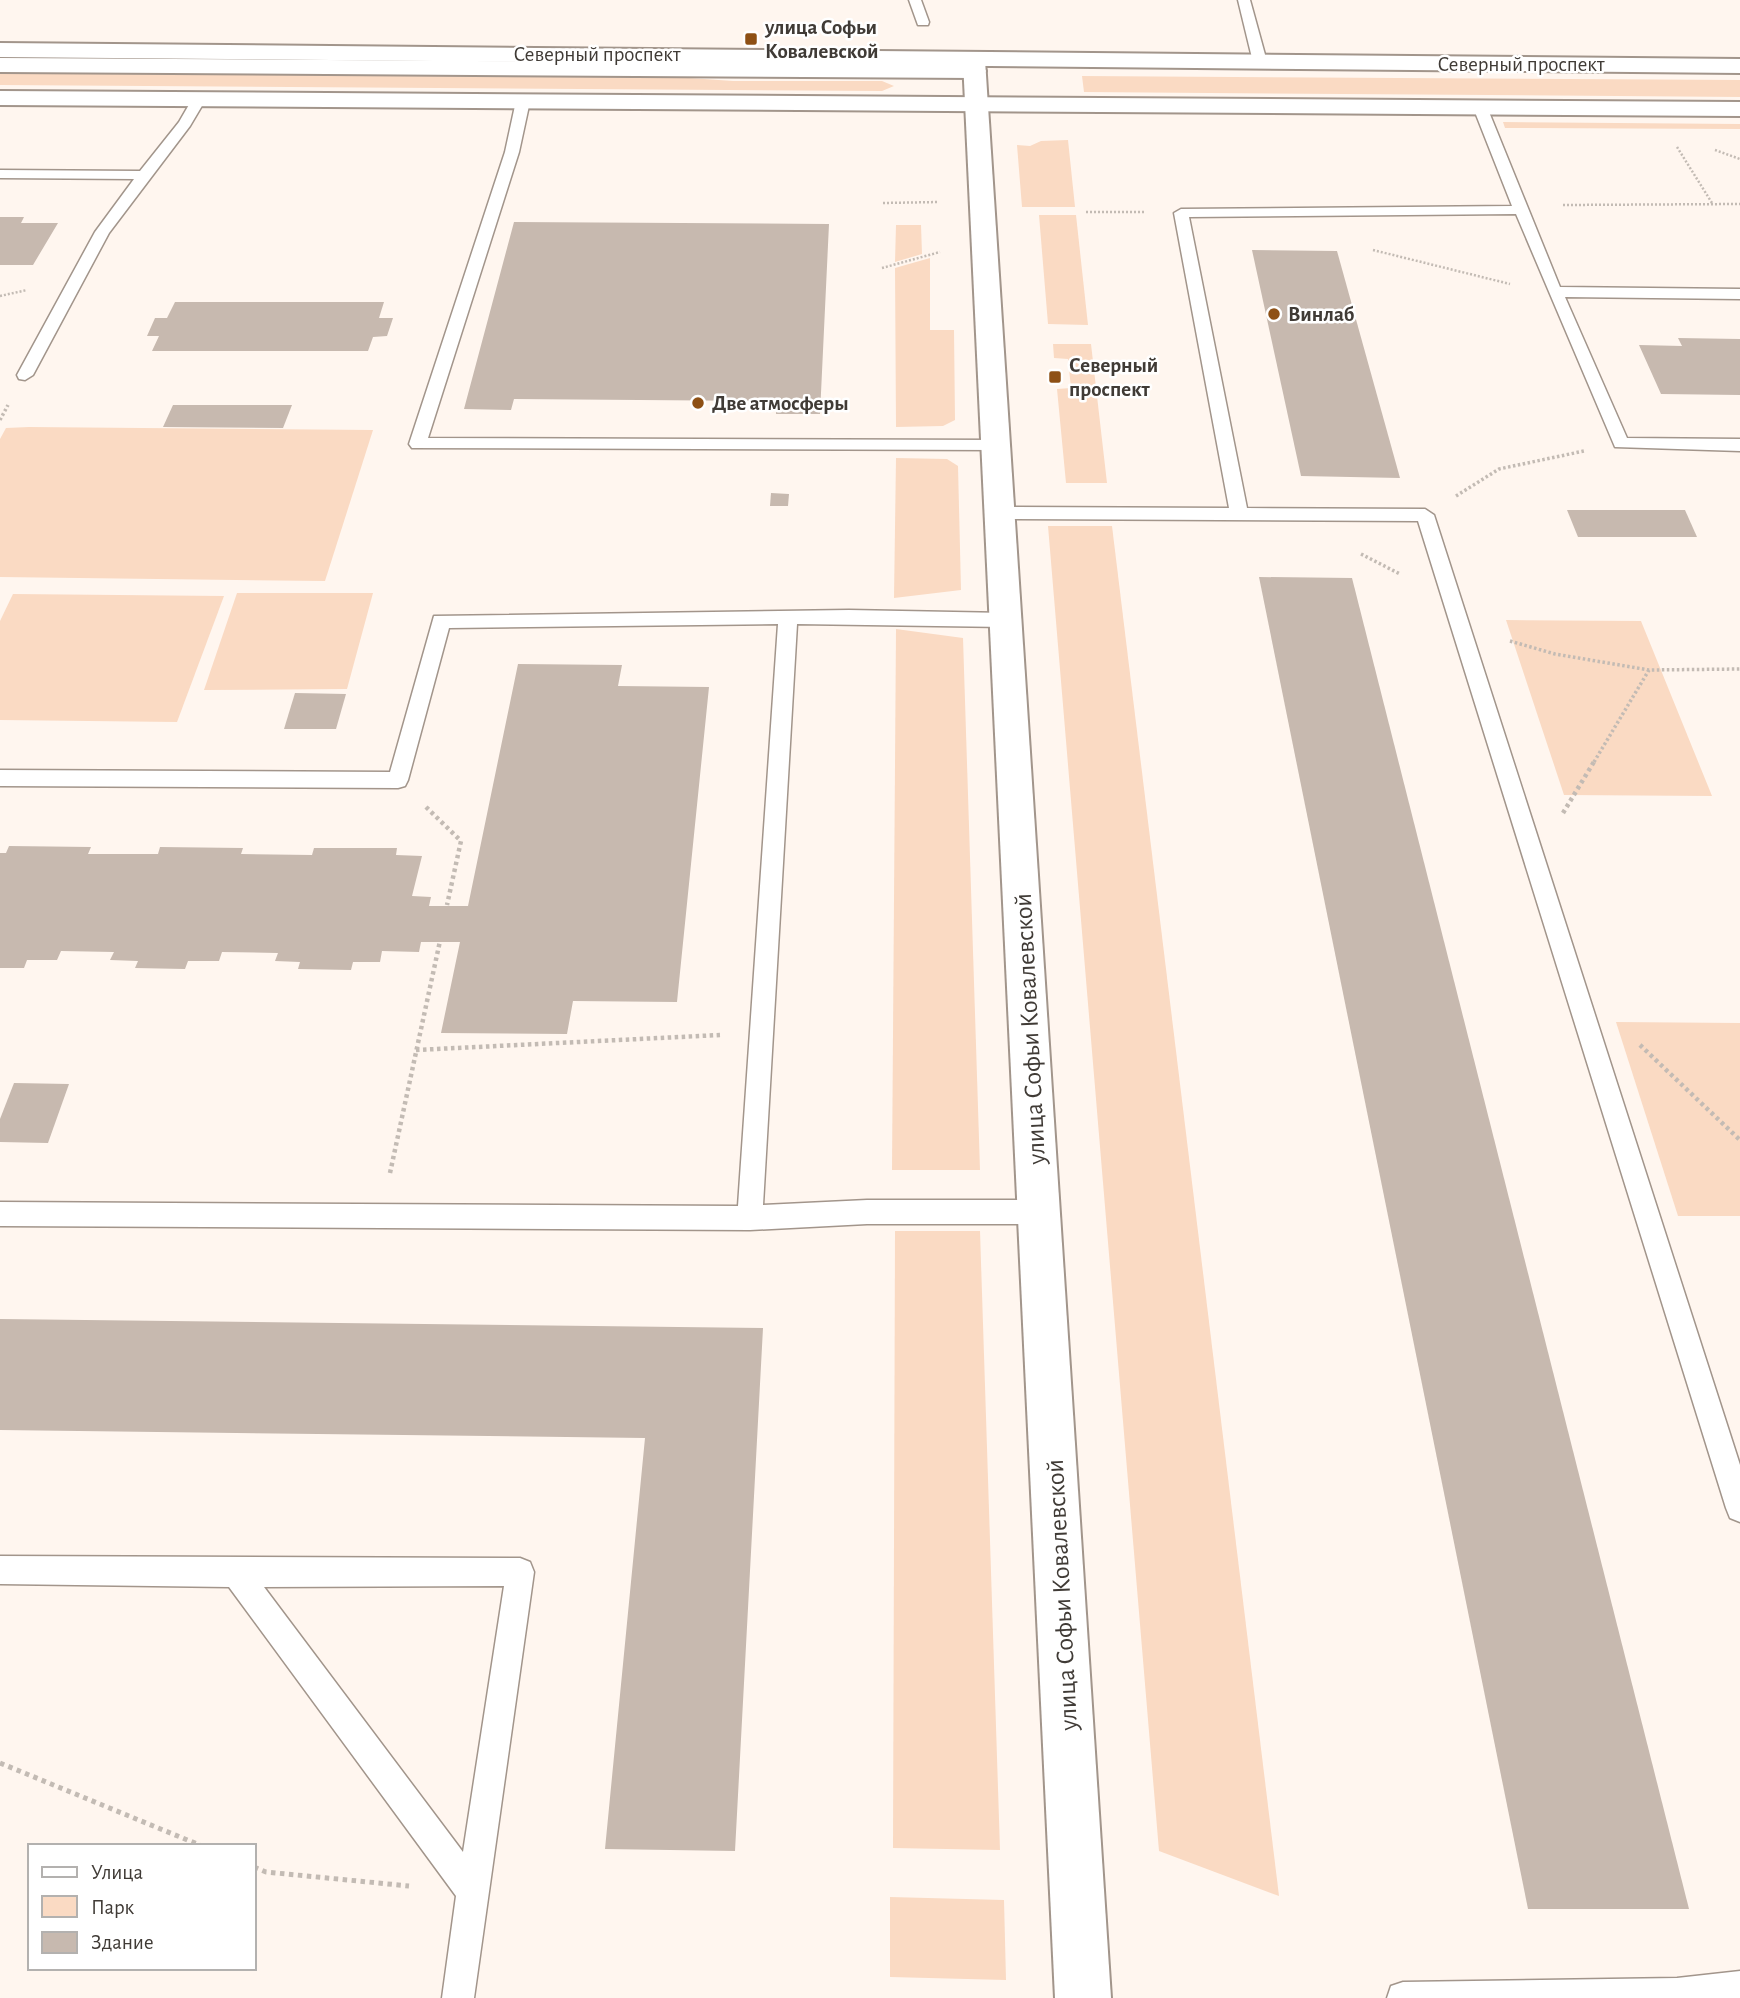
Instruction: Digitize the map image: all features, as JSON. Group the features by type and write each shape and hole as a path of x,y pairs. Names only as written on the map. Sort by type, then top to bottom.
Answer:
{"main road":[{"name":"Северный проспект","path":"0,50 872,56 975,79"},
{"name":"Северный проспект","path":"0,98 523,101 1260,62 1740,66"},
{"name":"Северный проспект","path":"0,65 975,79 1480,107 1740,109"},
{"name":"улица Софьи Ковалевской","path":"975,79 1083,1998"}],"lane":[{"path":"915,0 923,22"},
{"path":"1244,0 1260,62"},
{"path":"26,374 102,232 185,123 199,99"},
{"path":"523,101 512,152 418,444 996,446"},
{"path":"1480,107 1621,443 1740,445"},
{"path":"0,174 144,175"},
{"path":"1239,514 1181,213 1521,210"},
{"path":"1556,292 1740,294"},
{"path":"1000,513 1425,515 1740,1508"},
{"path":"750,1218 788,618"},
{"path":"0,778 398,780 441,621 788,618 1006,620"},
{"path":"0,1214 750,1218 867,1212 1040,1212"},
{"path":"0,1570 520,1572 458,1998"},
{"path":"236,1573 473,1892"},
{"path":"1404,1998 1677,1996 1740,1987"}],"path":[{"path":"1671,137 1712,204"},
{"path":"883,203 939,202"},
{"path":"1521,210 1537,205 1740,204"},
{"path":"1086,212 1181,213"},
{"path":"1367,248 1480,278 1556,292"},
{"path":"882,268 940,252"},
{"path":"1425,515 1499,469 1621,443"},
{"path":"1358,552 1453,602"},
{"path":"1462,628 1555,654 1649,670 1740,669"},
{"path":"1535,861 1649,670"},
{"path":"398,780 461,841 447,905"},
{"path":"380,1218 440,941"},
{"path":"416,1050 762,1033"},
{"path":"1631,1036 1740,1140"},
{"path":"0,1763 197,1844"},
{"path":"256,1868 266,1872 473,1892"}],"green space":[{"path":"0,70 617,73 733,81 882,81 894,86 882,91 0,85"},
{"path":"1082,76 1740,80 1740,97 1084,92"},
{"path":"1503,122 1740,124 1740,129 1505,128"},
{"path":"1068,140 1075,207 1022,207 1017,145 1030,146 1041,141"},
{"path":"1039,215 1076,215 1088,325 1048,324"},
{"path":"896,225 921,225 922,254 895,262"},
{"path":"930,258 930,330 954,330 955,420 943,426 896,427 895,268"},
{"path":"1053,344 1091,344 1107,483 1066,483 1057,389 1071,388 1068,359 1054,358"},
{"path":"6,428 373,430 325,581 0,577 0,439"},
{"path":"896,458 947,459 958,466 961,590 894,598"},
{"path":"1048,526 1112,526 1279,1896 1159,1851"},
{"path":"237,593 373,593 347,689 204,690"},
{"path":"13,594 224,596 177,722 0,720 0,621"},
{"path":"1506,620 1641,621 1712,796 1564,795"},
{"path":"896,629 963,638 980,1170 892,1170"},
{"path":"1616,1022 1740,1023 1740,1216 1678,1216"},
{"path":"895,1231 980,1231 1000,1850 893,1848"},
{"path":"890,1897 1004,1900 1006,1980 890,1977"}],"building":[{"path":"0,217 24,217 21,223 58,223 33,265 0,265"},
{"path":"514,222 829,224 820,414 776,414 777,401 514,399 511,410 464,409"},
{"path":"1252,250 1337,251 1400,478 1301,476"},
{"path":"175,302 384,302 379,318 393,318 387,336 373,337 368,351 152,351 159,336 147,336 155,318 167,318"},
{"path":"1678,338 1740,339 1740,395 1661,394 1639,345 1682,346"},
{"path":"173,405 292,405 283,428 163,427"},
{"path":"771,493 789,494 788,506 770,506"},
{"path":"1567,510 1685,510 1697,537 1578,537"},
{"path":"1259,577 1352,578 1689,1909 1528,1909"},
{"path":"518,664 622,665 618,686 709,687 677,1002 573,1001 567,1034 441,1033 460,942 421,942 419,952 382,951 380,962 353,962 351,970 298,969 300,962 275,961 278,953 222,952 219,961 188,961 185,969 135,968 138,961 110,960 114,952 61,951 57,960 27,960 24,968 0,968 0,853 6,853 9,846 91,847 88,854 158,854 160,847 243,848 241,854 312,855 314,848 397,848 396,855 422,856 412,896 431,897 429,906 468,906"},
{"path":"295,693 346,694 336,729 284,729"},
{"path":"14,1083 69,1084 48,1143 0,1142 0,1119"},
{"path":"0,1319 763,1328 735,1851 605,1849 645,1438 0,1430"}],"place":[{"name":"улица Софьи Ковалевской","path":"751,39"},
{"name":"Винлаб","path":"1274,314"},
{"name":"Северный проспект","path":"1055,377"},
{"name":"Две атмосферы","path":"698,403"}]}
